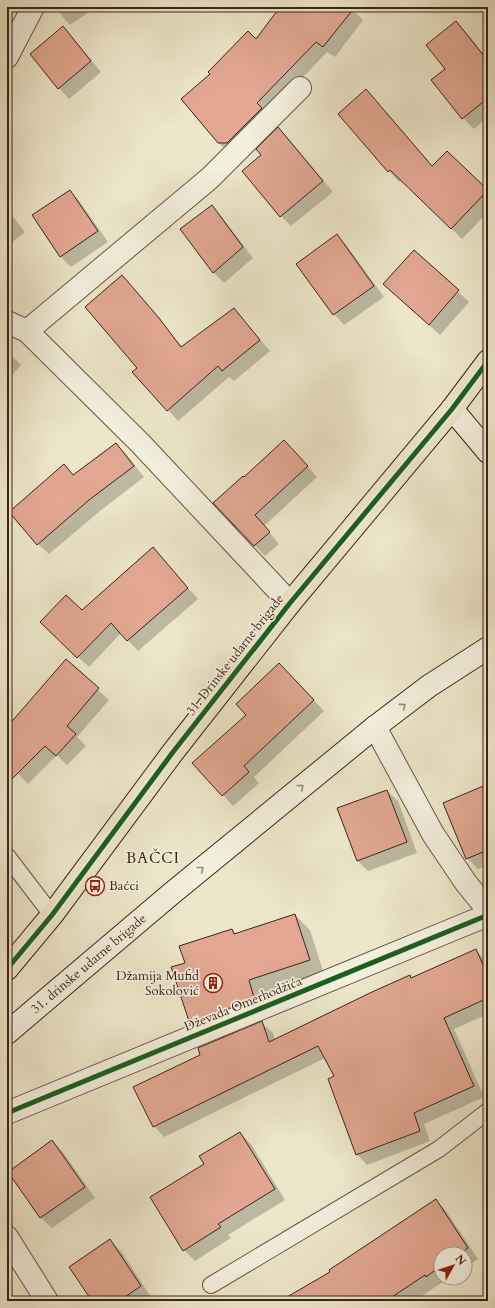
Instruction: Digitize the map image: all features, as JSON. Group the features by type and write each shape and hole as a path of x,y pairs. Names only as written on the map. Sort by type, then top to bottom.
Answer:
{"main road":[{"name":"31. Drinske udarne brigade","path":"7,969 52,915 173,752 290,603 452,410 488,361"}],"street":[{"path":"7,57 33,7"},
{"path":"27,332 210,178 300,88"},
{"path":"7,322 27,332 140,443 290,603"},
{"path":"452,410 488,452"},
{"name":"31. drinske udarne brigade","path":"7,1033 171,894 375,726 429,686 488,648"},
{"path":"375,726 433,834 466,883 488,910"},
{"name":"Dževada Omerhodžića","path":"7,1113 488,915"},
{"path":"7,1237 47,1301"}],"lane":[{"path":"7,856 52,915"},
{"path":"211,1285 439,1149 488,1111"}],"building":[{"path":"280,7 355,7 323,47 316,42 257,103 262,108 227,143 218,143 181,99 210,74 208,72 248,31 256,39"},
{"path":"456,21 488,61 488,98 462,119 431,80 445,69 426,45"},
{"path":"63,26 91,61 58,89 30,54"},
{"path":"366,89 432,166 447,151 488,190 451,229 390,170 388,172 338,114"},
{"path":"278,127 323,181 280,217 242,171 261,155 256,149"},
{"path":"70,190 98,231 60,257 32,215"},
{"path":"212,205 243,247 213,273 180,229"},
{"path":"337,234 374,286 333,315 296,264"},
{"path":"414,250 459,290 429,325 383,284"},
{"path":"122,275 159,318 181,347 234,308 260,340 222,371 218,366 167,411 132,372 137,368 85,307"},
{"path":"284,440 308,466 255,515 270,532 254,546 213,503"},
{"path":"116,443 134,466 89,500 37,545 9,512 64,464 73,475"},
{"path":"153,547 188,588 127,641 111,623 77,658 40,622 66,595 82,610"},
{"path":"66,659 99,688 67,726 76,734 56,756 45,746 7,784 7,727"},
{"path":"279,663 314,700 244,766 249,772 222,796 192,763 246,715 236,704"},
{"path":"488,784 488,850 466,859 443,803"},
{"path":"387,790 407,842 357,861 337,808"},
{"path":"295,914 310,960 249,980 254,998 190,1024 171,967 185,963 179,946 232,929 234,934"},
{"path":"476,949 488,976 488,998 444,1018 474,1086 414,1113 420,1131 356,1155 328,1079 334,1076 318,1046 153,1127 133,1087 200,1055 198,1048 262,1021 269,1042 372,992 410,975 411,978"},
{"path":"240,1132 275,1189 218,1224 221,1227 183,1251 150,1197 204,1164 199,1156"},
{"path":"52,1140 85,1187 40,1218 8,1172"},
{"path":"436,1199 467,1246 433,1246 433,1272 426,1277 425,1275 386,1301 280,1301 330,1272 329,1270"},
{"path":"110,1239 141,1286 119,1301 92,1301 69,1267"}],"cycle path":[{"path":"7,969 52,915 173,752 290,603 452,409 488,361"},
{"path":"7,1113 488,915"}],"place":[{"name":"Baćci","path":"95,886"},
{"name":"Džamija Mufid Sokolović","path":"213,983"}],"district":[{"name":"BAČCI","path":"153,858"}]}
